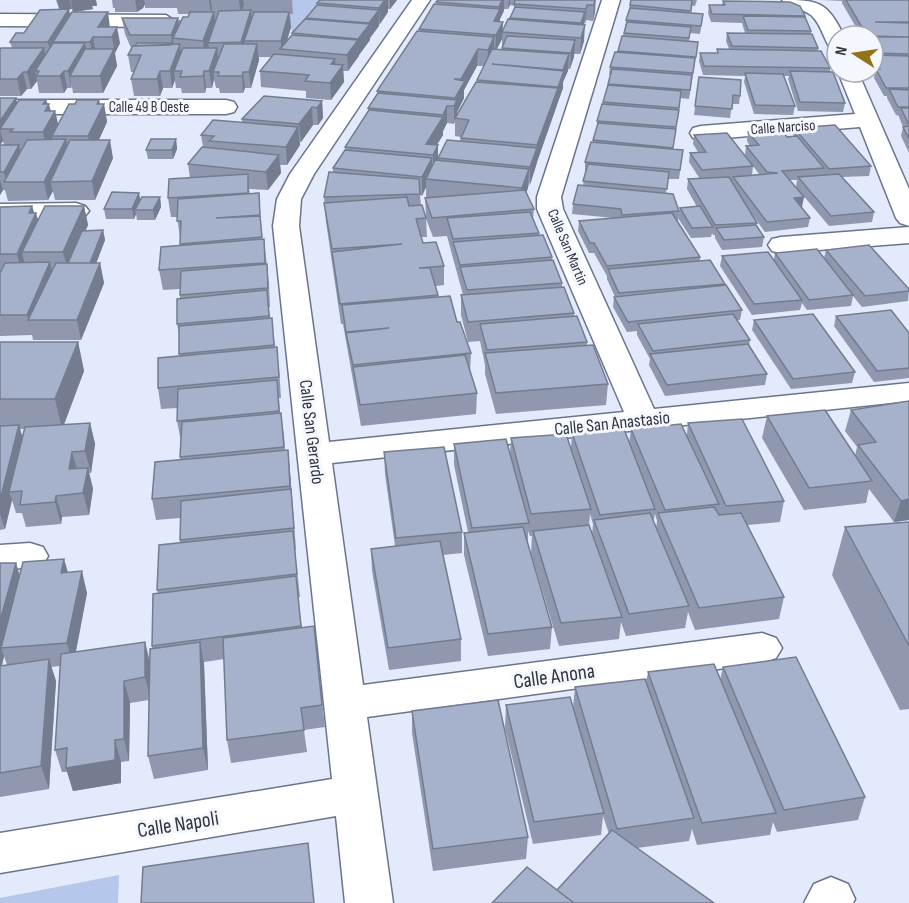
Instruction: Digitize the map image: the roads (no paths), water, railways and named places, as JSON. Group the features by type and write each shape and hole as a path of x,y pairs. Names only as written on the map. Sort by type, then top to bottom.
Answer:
{"street":[{"path":"2,22 20,0"},
{"name":"Calle San Gerardo","path":"369,903 286,226 289,199 334,110 421,0"},
{"name":"Calle San Martin","path":"611,0 549,196 550,209 643,420"},
{"path":"791,0 818,9 830,24"},
{"path":"2,22 181,21"},
{"path":"852,84 909,218"},
{"name":"Calle 49 B Oeste","path":"0,107 226,107"},
{"name":"Calle Narciso","path":"701,133 866,120"},
{"path":"0,212 76,211"},
{"path":"781,245 909,235"},
{"name":"Calle San Anastasio","path":"315,454 909,392"},
{"name":"Calle Anona","path":"345,704 762,648"},
{"name":"Calle Napoli","path":"0,853 356,794"}]}
